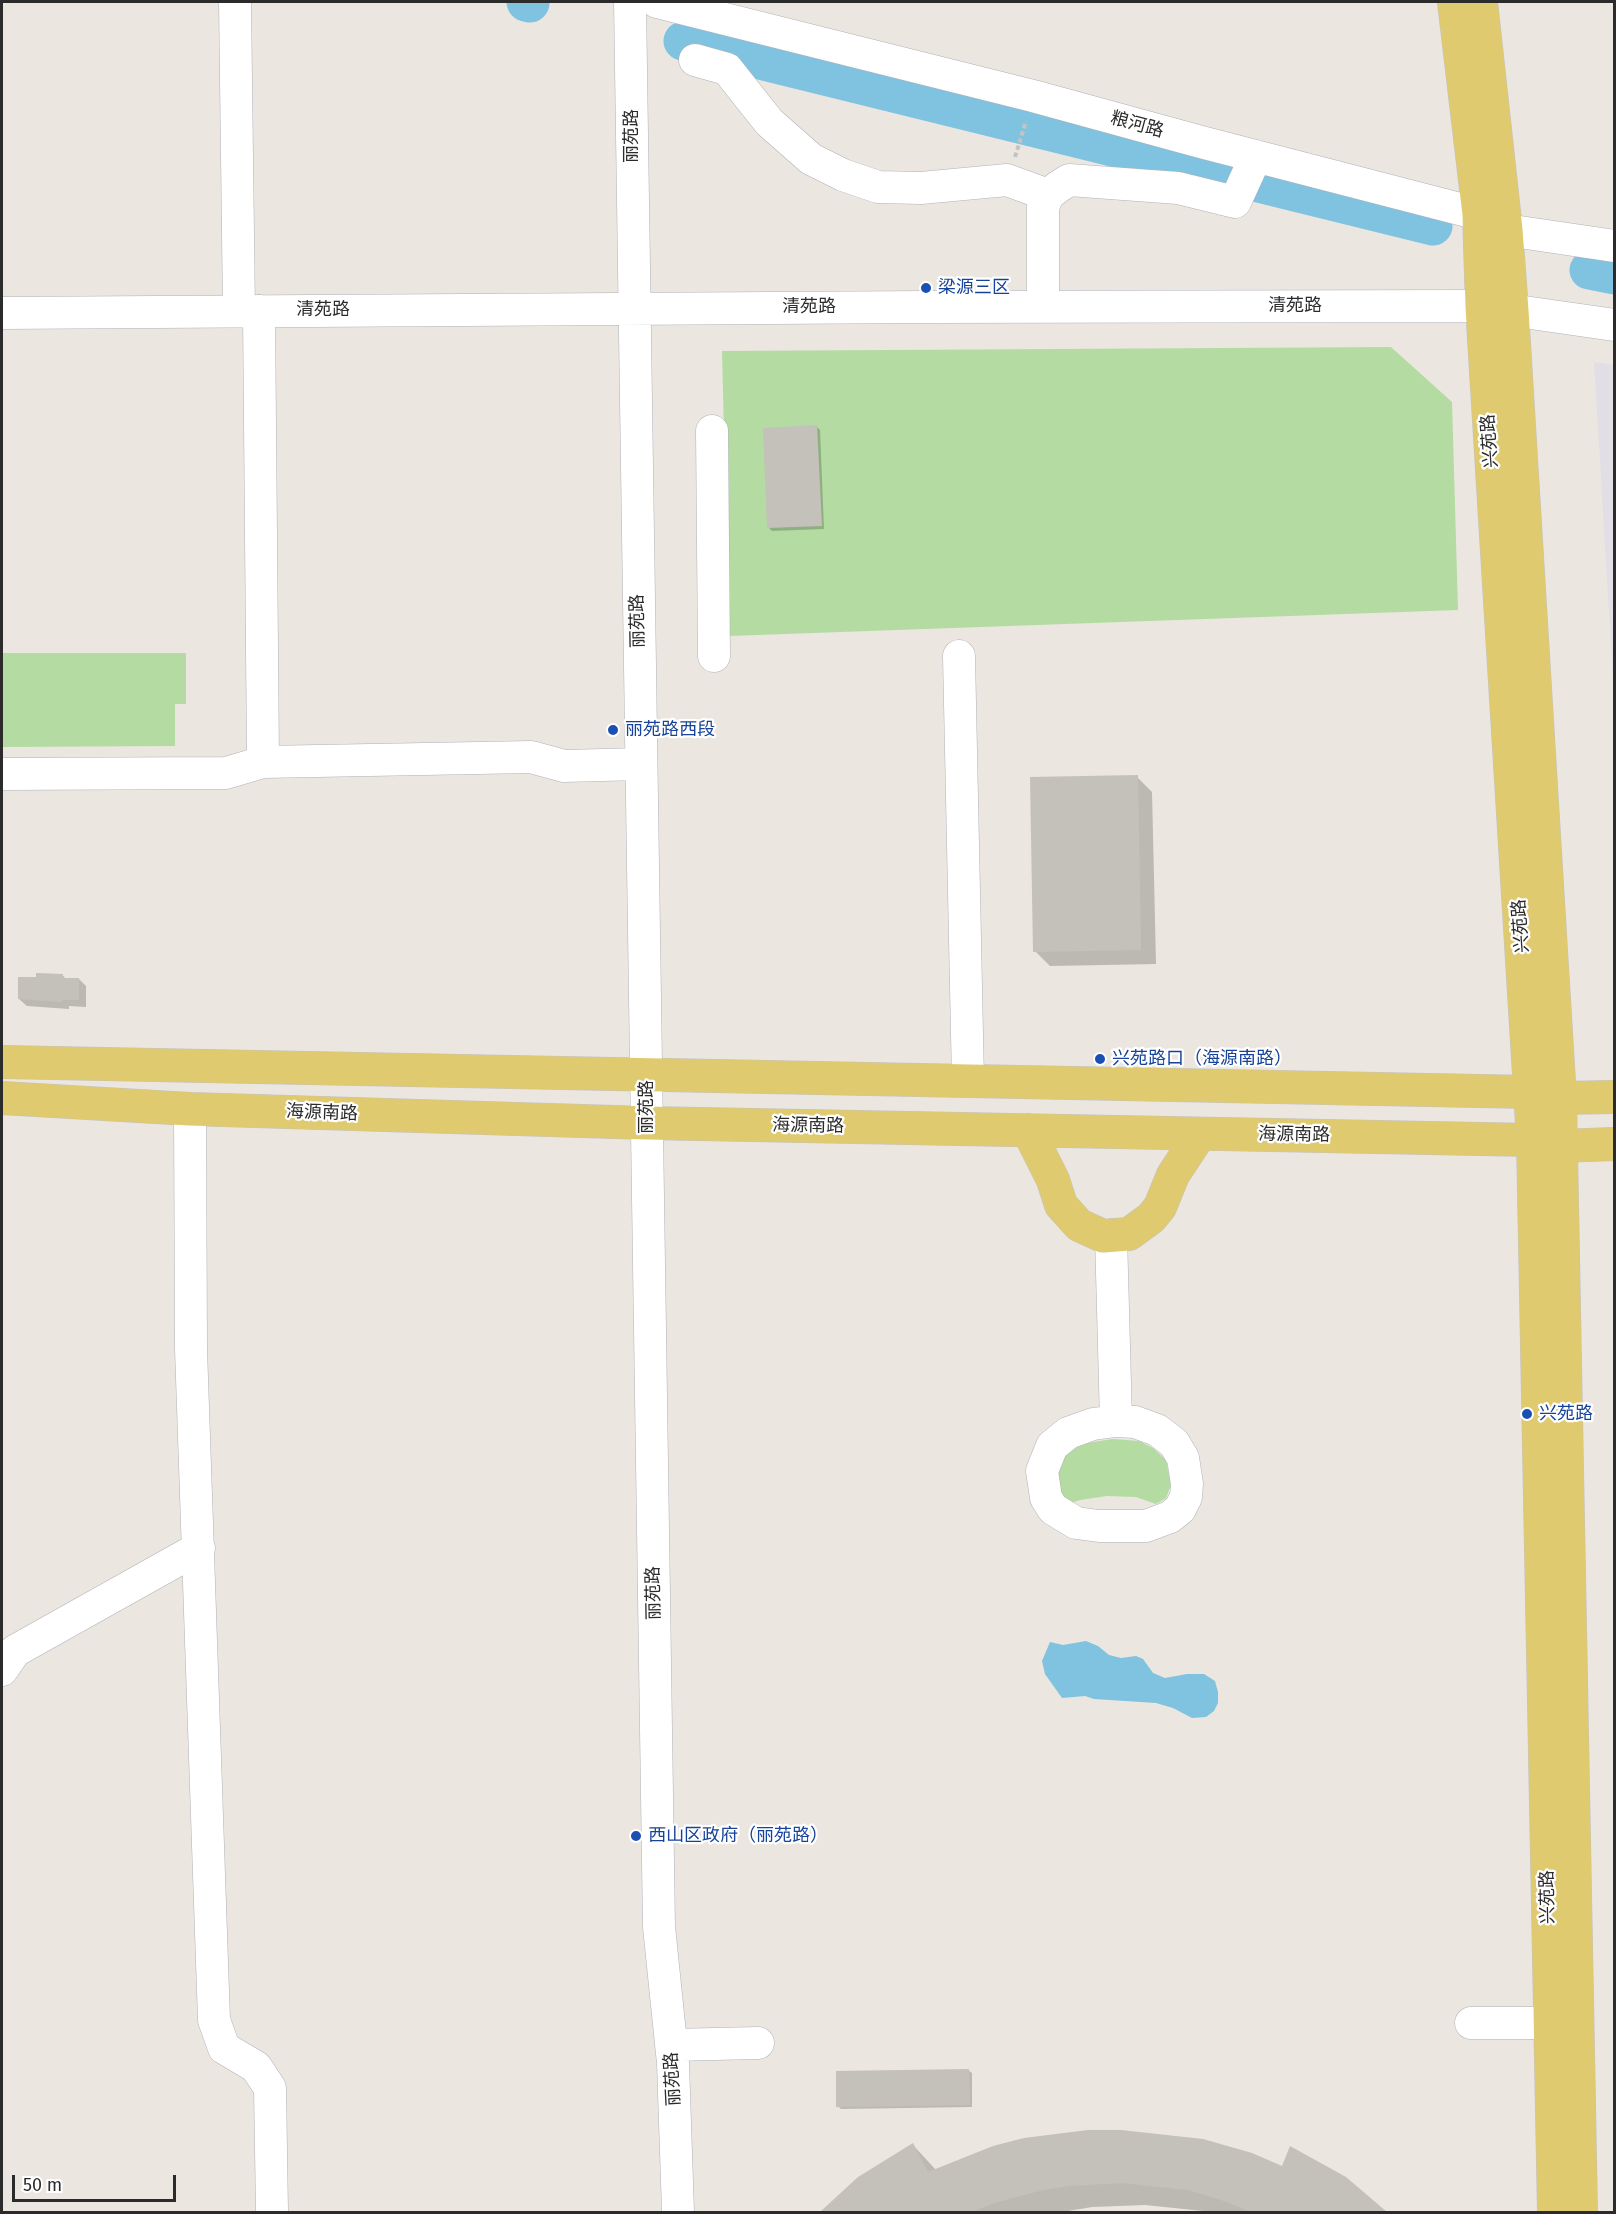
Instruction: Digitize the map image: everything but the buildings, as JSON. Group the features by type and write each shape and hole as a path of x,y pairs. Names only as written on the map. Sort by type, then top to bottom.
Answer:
{"main road":[{"name":"兴苑路","path":"1454,2 1492,222"},
{"name":"兴苑路","path":"1480,2 1545,1095 1581,2212"},
{"path":"8,1061 1614,1097"},
{"name":"海源南路","path":"8,1100 190,1109 647,1123 1614,1144"},
{"path":"1028,1130 1053,1180 1061,1205 1069,1216 1091,1232 1103,1236 1129,1234 1151,1218 1160,1207 1173,1174 1200,1134"},
{"name":"兴苑路","path":"1547,1143 1554,2212"}],"street":[{"path":"236,2 249,311 263,762"},
{"name":"丽苑路","path":"630,2 658,1927 671,2045 678,2212"},
{"name":"粮河路","path":"657,2 1033,96 1492,222 1614,246"},
{"path":"695,60 727,69 769,122 811,159 843,176 878,187 921,188 1007,180 1048,195"},
{"path":"1178,188 1201,142"},
{"path":"1042,307 1042,207 1048,195 1069,180 1178,188 1235,202 1256,156"},
{"name":"清苑路","path":"2,313 633,308 1497,309 1614,325"},
{"path":"712,431 714,656"},
{"path":"959,656 968,1082"},
{"path":"2,774 226,773 263,762 531,757 564,766 641,764"},
{"path":"190,1109 191,1349 214,2020 224,2048 256,2067 270,2088 272,2212"},
{"path":"1111,1235 1116,1421"},
{"path":"1116,1421 1135,1422 1157,1430 1174,1443 1183,1458 1187,1484 1186,1497 1180,1509 1170,1517 1146,1526 1099,1526 1076,1523 1053,1509 1046,1498 1042,1471 1052,1446 1068,1433 1093,1424 1116,1421"},
{"path":"2,1670 15,1651 199,1548"},
{"path":"1471,2023 1551,2023"},
{"path":"671,2045 758,2043"}],"shaded area":[{"path":"1594,362 1614,365 1614,696"}],"green space":[{"path":"1391,347 1452,402 1458,610 729,636 722,351"},
{"path":"2,653 186,653 186,704 175,704 175,746 2,747"},
{"path":"1113,1439 1139,1441 1153,1448 1166,1460 1171,1485 1166,1498 1156,1504 1136,1497 1107,1496 1080,1500 1063,1506 1055,1480 1065,1456 1075,1448 1087,1443"}],"water":[{"path":"1086,1641 1098,1646 1109,1655 1121,1658 1136,1656 1143,1659 1153,1673 1165,1678 1204,1674 1215,1681 1218,1692 1218,1703 1214,1711 1206,1717 1192,1718 1173,1708 1156,1703 1094,1699 1085,1696 1062,1698 1045,1674 1042,1661 1050,1642 1063,1645"}],"waterway":[{"path":"526,2 530,3"},
{"path":"683,41 1433,226"},
{"path":"1589,270 1614,275"}],"place":[{"name":"梁源三区","path":"926,288"},
{"name":"丽苑路西段","path":"613,730"},
{"name":"兴苑路口（海源南路）","path":"1100,1059"},
{"name":"兴苑路","path":"1527,1414"},
{"name":"西山区政府（丽苑路）","path":"636,1836"}]}
